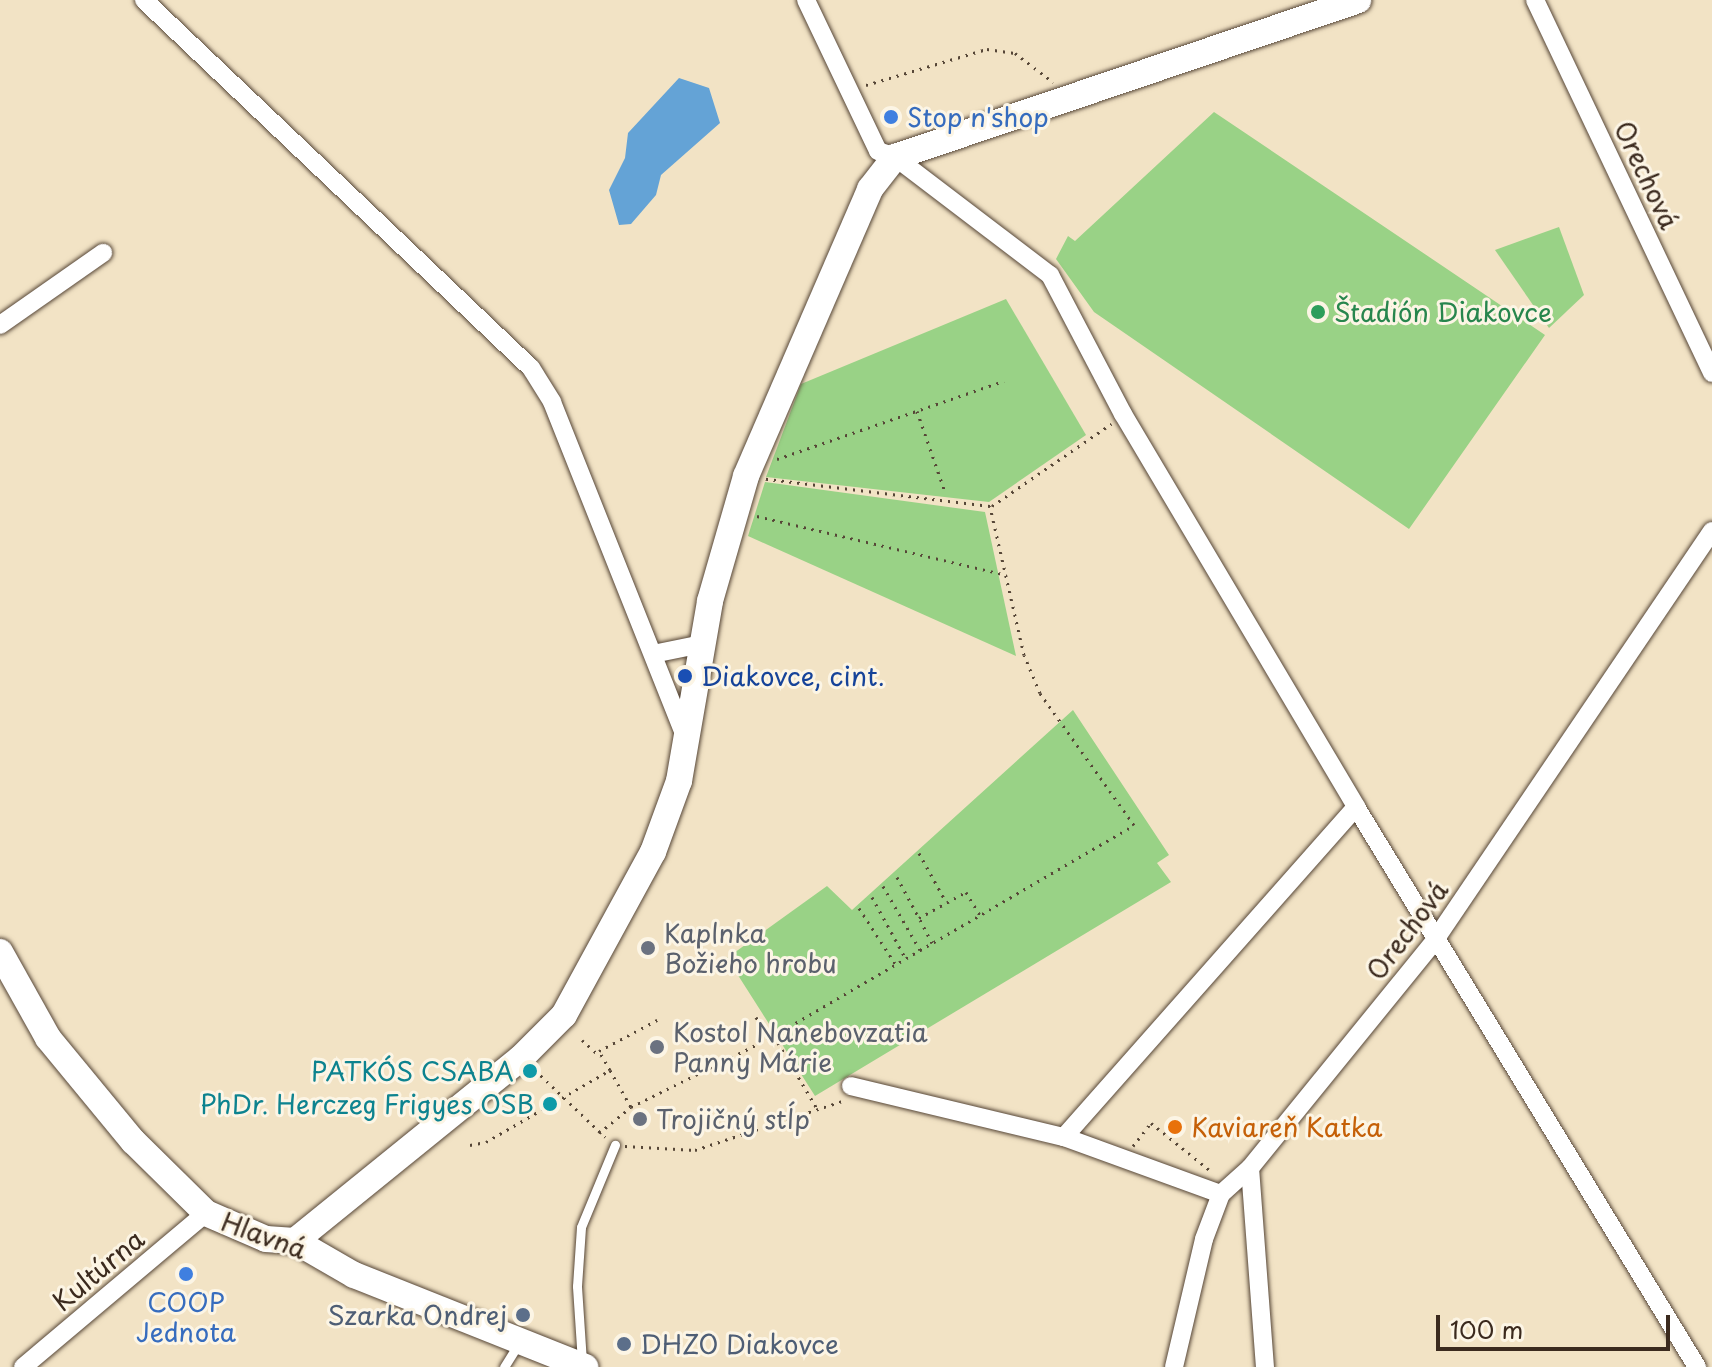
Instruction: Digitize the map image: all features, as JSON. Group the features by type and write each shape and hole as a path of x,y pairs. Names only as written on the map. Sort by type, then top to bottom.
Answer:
{"street":[{"path":"144,0 531,368 552,402 686,738"},
{"path":"806,0 878,151 895,157 1050,275 1123,414 1435,940 1697,1367"},
{"path":"295,1241 520,1059 564,1015 653,852 679,781 702,644 734,511 757,469 870,189 895,157 1358,0"},
{"name":"Orechová","path":"1535,0 1712,373"},
{"path":"0,325 103,253"},
{"name":"Orechová","path":"1174,1367 1204,1239 1226,1190 1250,1168 1435,940 1710,541"},
{"path":"653,654 702,644"},
{"path":"1064,1137 1356,807"},
{"name":"Hlavná","path":"0,952 48,1038 133,1141 206,1213 266,1239 295,1241 354,1275 584,1366"},
{"path":"851,1086 1064,1137 1123,1159 1226,1190"},
{"path":"1250,1168 1265,1367"},
{"name":"Kultúrna","path":"23,1367 206,1213"}],"lane":[{"path":"584,1366 577,1286 581,1227 615,1145"},
{"path":"504,1367 520,1341"}],"path":[{"path":"857,107 860,88 873,80 987,49 1004,48 1044,79 1066,82"},
{"path":"757,469 1004,381"},
{"path":"917,411 944,489"},
{"path":"757,469 990,506 1123,414"},
{"path":"599,1133 631,1107 774,1036 1134,825 1040,693 1024,655 990,506"},
{"path":"734,511 1006,575"},
{"path":"919,853 946,903"},
{"path":"897,877 932,943"},
{"path":"883,886 920,950"},
{"path":"919,918 966,892 980,915"},
{"path":"872,897 906,959"},
{"path":"859,908 896,965"},
{"path":"756,1017 768,1039"},
{"path":"631,1107 599,1051 657,1020"},
{"path":"774,1036 818,1110"},
{"path":"582,1040 603,1058"},
{"path":"520,1059 565,1095 599,1133 615,1145 695,1150 872,1092"},
{"path":"470,1145 486,1142 565,1095 613,1073"},
{"path":"1123,1159 1151,1123 1226,1190"}],"green space":[{"path":"1214,112 1545,335 1409,529 1094,312 1056,259 1068,236 1075,241"},
{"path":"1559,227 1584,295 1549,328 1495,250"},
{"path":"1006,299 1086,435 989,502 766,477 801,384"},
{"path":"765,482 985,512 1016,656 748,536"},
{"path":"1073,710 1169,855 1157,863 1171,882 815,1096 727,958 827,886 852,910"}],"water":[{"path":"679,78 709,88 720,123 661,175 656,195 631,224 619,225 609,190 625,158 628,133"}],"place":[{"name":"Stop n'shop","path":"891,117"},
{"name":"Štadión Diakovce","path":"1318,312"},
{"name":"Diakovce, cint.","path":"685,676"},
{"name":"Kaplnka Božieho hrobu","path":"648,948"},
{"name":"Kostol Nanebovzatia Panny Márie","path":"657,1047"},
{"name":"PATKÓS CSABA","path":"530,1071"},
{"name":"PhDr. Herczeg Frigyes OSB","path":"550,1104"},
{"name":"Trojičný stĺp","path":"640,1119"},
{"name":"Kaviareň Katka","path":"1175,1127"},
{"name":"COOP Jednota","path":"186,1274"},
{"name":"Szarka Ondrej","path":"523,1315"},
{"name":"DHZO Diakovce","path":"624,1344"}]}
